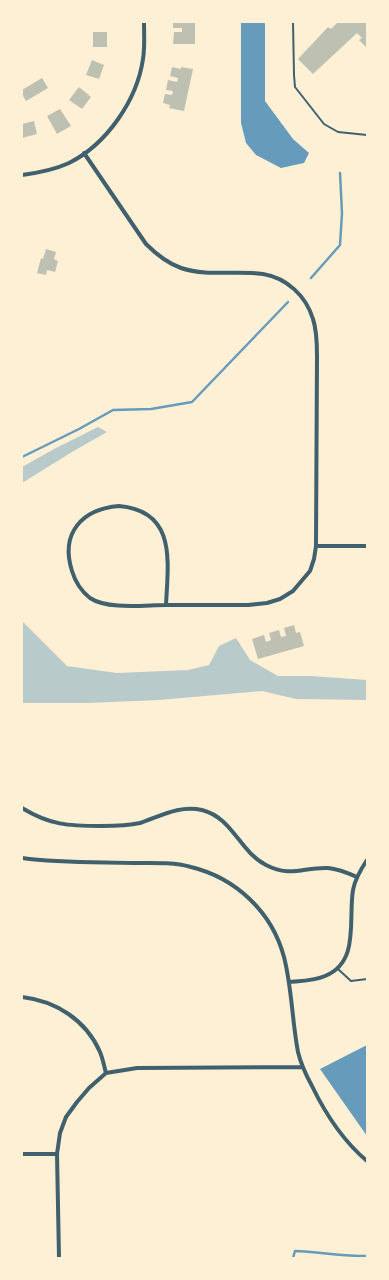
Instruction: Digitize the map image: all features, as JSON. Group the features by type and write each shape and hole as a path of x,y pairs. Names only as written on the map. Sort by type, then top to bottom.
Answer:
{"street":[{"path":"22,175 35,173 69,163 105,136 129,103 138,82 144,59 144,22"},
{"path":"84,153 146,244 168,262 181,268 198,272 263,274 278,278 291,286 302,297 310,310 315,325 317,356 316,546 310,571 293,591 280,599 267,603 248,605 166,605 118,605 102,604 86,594 81,589 74,577 70,563 69,551 71,538 77,525 86,516 98,510 119,506 140,510 157,523 164,534 167,546 168,563 166,605"},
{"path":"316,546 367,546"},
{"path":"22,808 44,819 66,825 77,826 127,825 138,823 170,811 180,809 201,810 224,822 231,828 252,854 264,864 272,868 292,872 328,868 337,869 357,877"},
{"path":"22,858 69,862 169,864 190,866 230,882 246,895 270,923 284,958 296,1038 303,1067 330,1120 350,1146 367,1161"},
{"path":"288,982 325,977 333,972 346,957 349,949 351,900 353,889 357,877 367,860"},
{"path":"22,997 45,1001 66,1012 81,1023 93,1038 100,1052 106,1073"},
{"path":"59,1258 56,1154 60,1133 66,1117 77,1102 106,1073 138,1068 303,1067"},
{"path":"22,1154 56,1154"}],"lane":[{"path":"293,22 295,87 324,124 338,132 367,135"},
{"path":"337,968 351,981 367,979"}],"shaded area":[{"path":"98,427 107,432 22,483 22,467"},
{"path":"22,621 67,666 117,673 188,670 209,665 219,646 236,638 250,660 278,676 311,676 367,680 367,700 296,699 262,691 159,700 88,703 22,703"}],"water":[{"path":"241,22 265,22 265,101 293,139 309,153 304,163 281,168 256,155 246,143 241,123"},
{"path":"367,1045 367,1136 320,1069"}],"building":[{"path":"173,22 195,22 195,44 173,44 174,32 182,32 182,28 173,28"},
{"path":"338,22 367,22 367,48 359,40 362,38 357,33 313,74 298,59 328,27 331,29"},
{"path":"93,32 107,32 107,47 93,47"},
{"path":"92,60 104,65 99,79 86,75"},
{"path":"172,67 193,69 184,111 169,108 170,105 163,103 165,94 172,95 173,91 166,90 168,80 177,82 178,78 170,76"},
{"path":"42,78 48,88 26,101 22,94 22,90"},
{"path":"79,87 91,97 82,109 69,100"},
{"path":"60,109 71,126 57,134 47,116"},
{"path":"34,121 37,134 22,138 22,124"},
{"path":"46,249 56,252 54,259 58,261 55,272 47,270 46,275 37,273 41,258 43,259"},
{"path":"294,625 296,633 300,632 304,646 258,659 252,639 264,635 266,642 271,640 269,633 279,630 281,637 286,636 284,628"}],"waterway":[{"path":"311,278 340,245 342,213 340,173"},
{"path":"22,457 79,429 113,410 151,409 192,402 288,302"},
{"path":"293,1258 295,1251 367,1256"}]}
